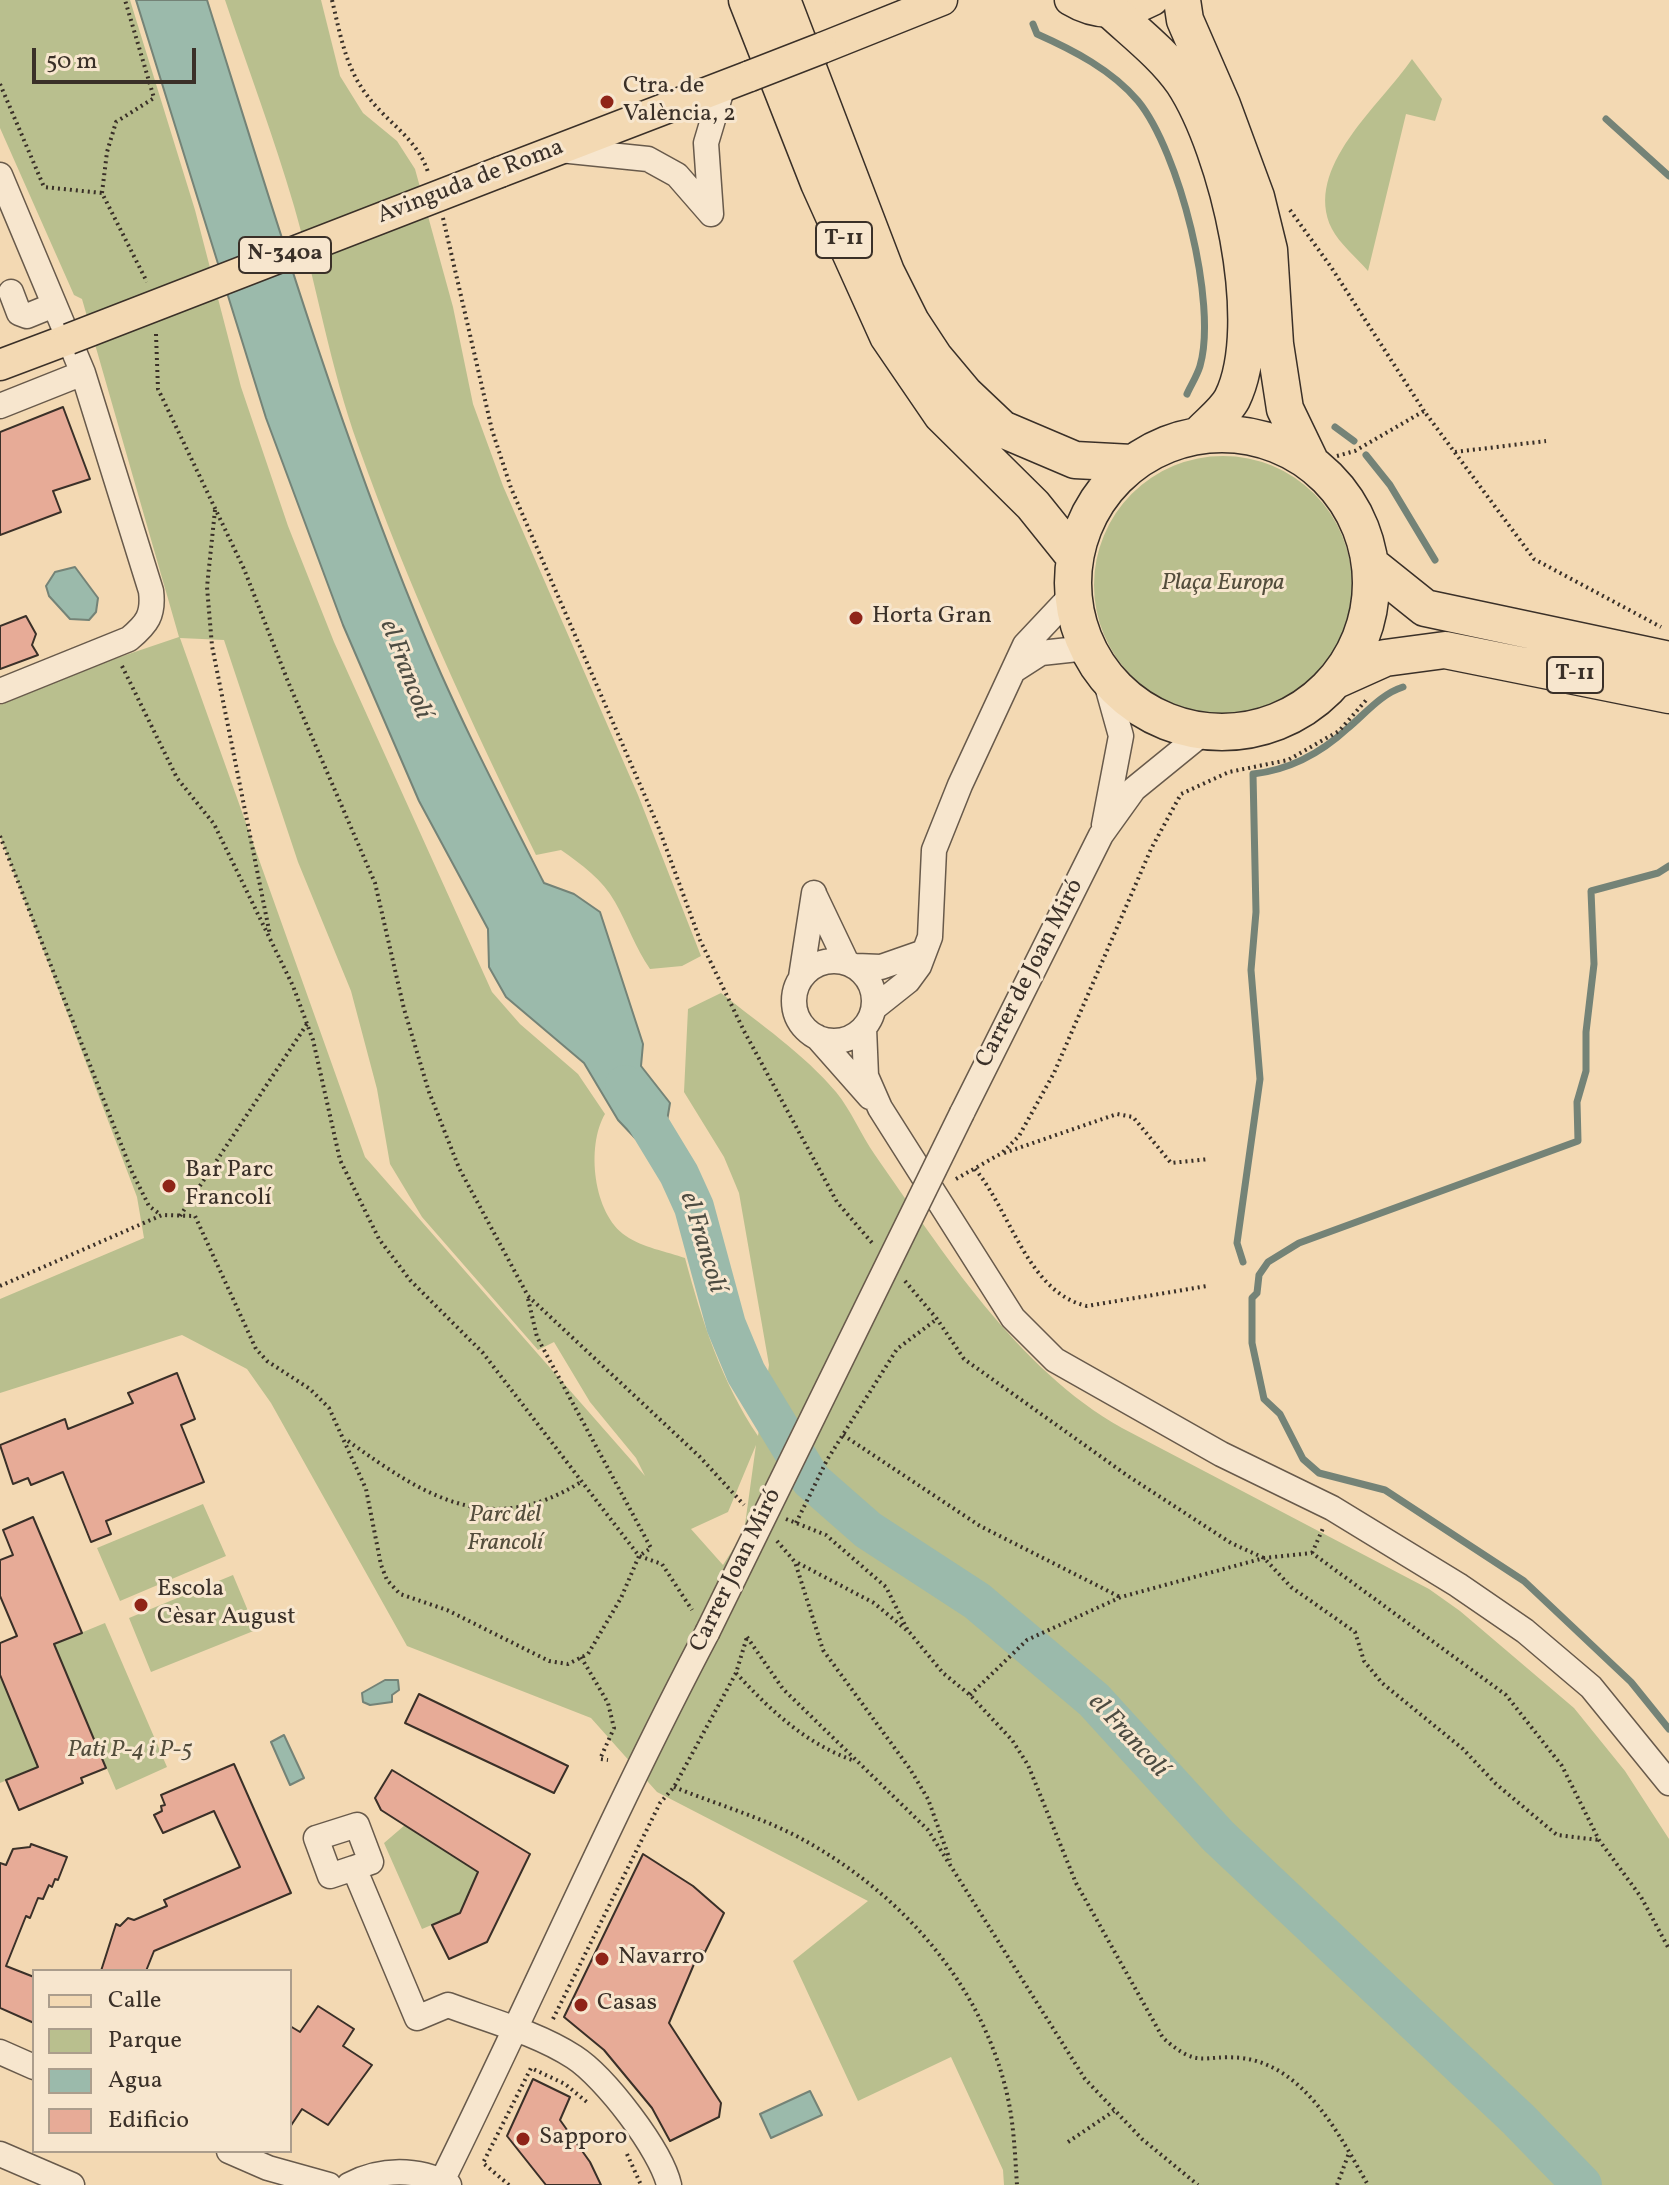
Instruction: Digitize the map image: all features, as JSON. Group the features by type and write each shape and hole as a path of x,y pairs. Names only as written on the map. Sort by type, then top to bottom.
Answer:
{"highway":[{"name":"T-11","path":"747,0 819,183 888,336 942,415 1033,505 1074,556"},
{"name":"T-11","path":"782,0 886,272 911,322 934,357 965,394 1002,429 1075,460 1132,463"},
{"path":"1182,0 1185,20 1222,105 1256,197 1269,250 1275,344 1285,409 1311,463"},
{"path":"1114,13 1182,81 1201,115 1232,205 1242,259 1247,346 1231,400 1199,435"},
{"name":"T-11","path":"1336,680 1350,659 1368,613 1370,564 1363,534 1351,507 1327,476 1311,463 1269,441 1223,433 1199,435 1164,445 1132,463 1107,487 1088,514 1074,556 1072,595 1096,662 1119,692 1156,717 1204,732 1249,729 1274,723 1297,712 1336,680 1385,658 1445,650 1484,639 1669,660"},
{"name":"T-11","path":"1370,564 1425,608 1484,639 1669,695"}],"main road":[{"name":"Avinguda de Roma","path":"0,365 942,0"},
{"path":"1070,0 1091,10 1114,13 1139,8 1153,0"}],"street":[{"path":"556,150 648,159 677,175 711,214 706,143 736,81"},
{"path":"0,175 83,373 153,609 146,625 129,639 0,691"},
{"path":"11,292 19,313 27,316 54,305"},
{"path":"0,406 83,373"},
{"path":"817,1037 842,1040 908,981 924,952 933,909 934,850 1025,645 1072,595"},
{"path":"1011,672 1041,653 1096,662"},
{"name":"Carrer de Joan Miró","path":"962,1113 1124,785 1121,736 1096,662"},
{"path":"1124,785 1204,732"},
{"path":"880,1108 799,1021 795,1010 796,987 801,977 814,893 851,964 872,984 866,1076 880,1108 930,1192 1013,1318 1055,1360 1221,1454 1332,1508 1514,1623 1591,1687 1669,1783"},
{"path":"801,977 821,962 881,967 924,952"},
{"name":"Carrer Joan Miró","path":"446,2183 634,1772 707,1633 962,1113"},
{"path":"354,1868 417,2018 448,2005 575,2057 610,2091 642,2135 669,2185"},
{"path":"0,2052 32,2066"},
{"path":"234,2153 268,2168 329,2185"},
{"path":"0,2154 72,2185"},
{"path":"349,2185 370,2176 400,2172 446,2183"}],"path":[{"path":"125,0 154,98 116,122 107,152 102,193 146,277 148,291"},
{"path":"332,0 348,67 367,96 402,130 424,158 432,184"},
{"path":"0,84 44,187 102,193"},
{"path":"1256,197 1287,207 1331,267 1424,411 1534,559 1635,616 1669,631"},
{"path":"440,210 492,430 511,488 658,826 700,940 744,1031 837,1202 877,1248"},
{"path":"0,1286 162,1215 195,1216 256,1349 267,1361 310,1389 329,1408 346,1439 366,1489 381,1565 387,1580 400,1594 447,1610 549,1661 568,1664 588,1654 621,1598 639,1556 651,1548 537,1337 528,1296 454,1155 429,1092 404,1009 375,883 289,684 244,569 158,389 156,333"},
{"path":"1311,463 1355,451 1424,411"},
{"path":"1455,452 1546,441"},
{"path":"215,509 207,587 212,646 271,941"},
{"path":"113,646 177,778 214,824 271,941 307,1024 340,1160 379,1239 410,1280 483,1353 639,1556 662,1564 707,1633"},
{"path":"1002,1153 1019,1136 1054,1073 1151,849 1181,794 1229,772 1288,760 1339,731 1370,695"},
{"path":"0,836 132,1172 149,1206 162,1215"},
{"path":"180,1216 307,1024"},
{"path":"930,1192 1002,1153 1117,1114 1133,1117 1171,1163 1209,1159"},
{"path":"975,1169 994,1192 1036,1269 1059,1296 1071,1303 1087,1306 1207,1286"},
{"path":"897,1272 937,1319 964,1359 1231,1543 1264,1558 1291,1587 1355,1632 1364,1661 1382,1683 1463,1749 1496,1784 1557,1835 1599,1840"},
{"path":"528,1296 700,1457 740,1500 752,1508"},
{"path":"796,1523 822,1470 897,1349 937,1319"},
{"path":"843,1435 980,1526 1121,1597"},
{"path":"346,1439 407,1483 431,1496 489,1508 520,1509 553,1499 581,1482"},
{"path":"782,1517 826,1535 886,1587 910,1633"},
{"path":"770,1533 795,1562 874,1603 910,1633 943,1673 970,1695 1012,1740 1028,1765 1076,1883 1101,1922 1163,2038 1184,2056 1208,2061 1242,2058 1278,2069 1300,2086 1349,2152 1368,2185"},
{"path":"970,1695 1027,1640 1121,1597 1264,1558 1312,1553 1506,1695 1562,1766 1599,1840 1641,1897 1669,1949"},
{"path":"795,1562 823,1650 910,1769 928,1799 950,1860"},
{"path":"561,2029 551,2022 660,1803 674,1787 736,1673 747,1637 783,1689 928,1830 950,1860 1073,2060 1114,2111 1142,2139 1198,2185"},
{"path":"581,1657 608,1703 614,1728 600,1759 608,1760"},
{"path":"736,1673 795,1730 827,1751 857,1762"},
{"path":"674,1787 807,1841 847,1867 910,1919 961,1985 984,2026 1008,2095 1017,2185"},
{"path":"509,2185 483,2163 531,2068 565,2084 593,2107"},
{"path":"1068,2142 1114,2111"},
{"path":"625,2151 641,2185"},
{"path":"1337,2185 1349,2152"}],"green space":[{"name":"Parc del Francolí","path":"0,0 130,0 195,210 241,387 288,526 334,642 492,992 520,1024 578,1074 605,1114 599,1128 595,1161 596,1179 606,1212 615,1226 632,1240 685,1258 714,1350 733,1394 758,1436 769,1365 739,1193 724,1157 684,1092 688,1009 721,993 796,1052 836,1092 875,1155 955,1268 1016,1341 1049,1374 1084,1403 1122,1428 1429,1589 1460,1611 1574,1708 1625,1771 1669,1839 1669,2185 1004,2185 1003,2170 951,2057 858,2101 793,1961 868,1901 657,1792 591,1718 407,1646 271,1403 247,1369 182,1335 0,1393 0,1299 144,1238 137,1197 0,836 0,705 111,660 179,637 82,299 74,295 0,128","holes":["180,638 224,640 298,862 351,991 377,1089 390,1164 422,1217 538,1350 554,1342 590,1402 636,1458 645,1476 365,1157","756,1445 744,1532 723,1565 691,1529 728,1512"]},
{"path":"225,0 321,0 340,76 363,113 397,141 415,169 453,307 473,404 503,486 638,795 701,956 682,966 650,969 615,902 598,880 561,850 536,855 487,754 419,601 358,445 339,386 294,206"},
{"path":"1412,59 1442,99 1435,121 1406,114 1368,271 1332,229 1326,206 1327,183 1349,138"},
{"name":"Plaça Europa","path":"1210,456 1236,456 1273,465 1295,477 1323,503 1343,535 1350,560 1350,610 1343,635 1331,657 1305,685 1261,709 1236,714 1210,714 1173,705 1151,693 1123,667 1099,623 1094,598 1094,572 1103,535 1115,513 1141,485 1185,461"},
{"path":"203,1504 226,1556 120,1601 97,1548"},
{"path":"233,1575 256,1630 151,1672 129,1618"},
{"name":"Pati P-4 i P-5","path":"105,1623 167,1767 116,1790 54,1644"},
{"path":"0,1676 38,1767 0,1783"},
{"path":"405,1825 478,1872 460,1913 422,1929 384,1843"}],"water":[{"path":"136,0 207,0 331,387 430,649 544,883 574,894 600,912 643,1044 641,1066 670,1103 667,1121 636,1139 618,1120 584,1063 506,997 489,967 488,929 419,801 343,625 266,418"},
{"path":"75,567 98,598 96,612 89,620 70,619 49,596 46,586 55,572"},
{"path":"385,1680 398,1680 399,1690 392,1695 392,1702 370,1705 363,1702 362,1693"},
{"path":"284,1735 304,1778 290,1785 271,1742"},
{"path":"810,2091 822,2115 771,2138 760,2114"}],"building":[{"path":"63,407 90,479 53,491 61,512 0,535 0,432"},
{"path":"26,616 36,634 32,645 38,655 0,669 0,626"},
{"path":"177,1373 195,1419 181,1425 204,1482 106,1521 111,1534 91,1542 63,1472 31,1485 28,1478 13,1484 0,1445 65,1419 68,1429 133,1403 128,1393"},
{"path":"33,1517 82,1633 54,1644 106,1768 81,1778 83,1783 19,1810 6,1780 38,1767 0,1675 0,1643 17,1636 0,1596 0,1560 13,1555 3,1530"},
{"path":"419,1694 568,1766 554,1793 405,1723"},
{"path":"234,1764 291,1893 154,1951 147,1969 102,1969 116,1924 120,1926 128,1918 134,1920 167,1906 164,1900 240,1867 214,1811 163,1833 154,1815 162,1811 161,1806 165,1805 161,1795"},
{"path":"392,1770 530,1854 487,1942 449,1959 432,1925 460,1913 478,1872 381,1810 375,1798"},
{"path":"31,1844 67,1857 58,1880 55,1879 52,1887 49,1885 43,1899 38,1898 30,1918 26,1916 6,1966 32,1976 32,2022 0,2008 0,1863 6,1865 13,1849 30,1847"},
{"path":"643,1854 693,1886 724,1913 705,1952 700,1950 669,2023 721,2103 719,2117 670,2141 652,2108 604,2050 564,2017"},
{"path":"318,2006 354,2029 343,2046 372,2065 328,2125 302,2109 292,2124 292,2027 300,2032"},
{"path":"533,2079 570,2097 560,2120 590,2162 601,2185 546,2185 507,2136"}],"waterway":[{"path":"1033,24 1037,34 1091,62 1128,90 1153,124 1168,155 1191,229 1204,305 1200,366 1187,394"},
{"path":"1606,119 1669,176"},
{"path":"1335,427 1354,441"},
{"path":"1366,455 1390,485 1435,560"},
{"path":"1243,1262 1237,1243 1260,1079 1251,970 1256,912 1253,774 1279,769 1316,752 1381,699 1403,687"},
{"path":"1669,866 1658,873 1591,891 1594,964 1586,1032 1586,1071 1577,1102 1578,1141 1299,1243 1268,1262 1259,1275 1257,1293 1252,1298 1252,1343 1264,1399 1280,1414 1303,1459 1319,1473 1385,1490 1524,1581 1631,1682 1669,1729"},
{"name":"el Francolí","path":"625,1085 679,1174 694,1207 726,1325 746,1373 811,1480 868,1530 977,1601 1094,1700 1218,1836 1518,2119 1582,2185"}],"place":[{"name":"Ctra. de València, 2","path":"607,102"},
{"name":"Horta Gran","path":"856,618"},
{"name":"Bar Parc Francolí","path":"169,1186"},
{"name":"Escola Cèsar August","path":"141,1605"},
{"name":"Navarro","path":"602,1959"},
{"name":"Casas","path":"581,2005"},
{"name":"Sapporo","path":"523,2139"}]}
